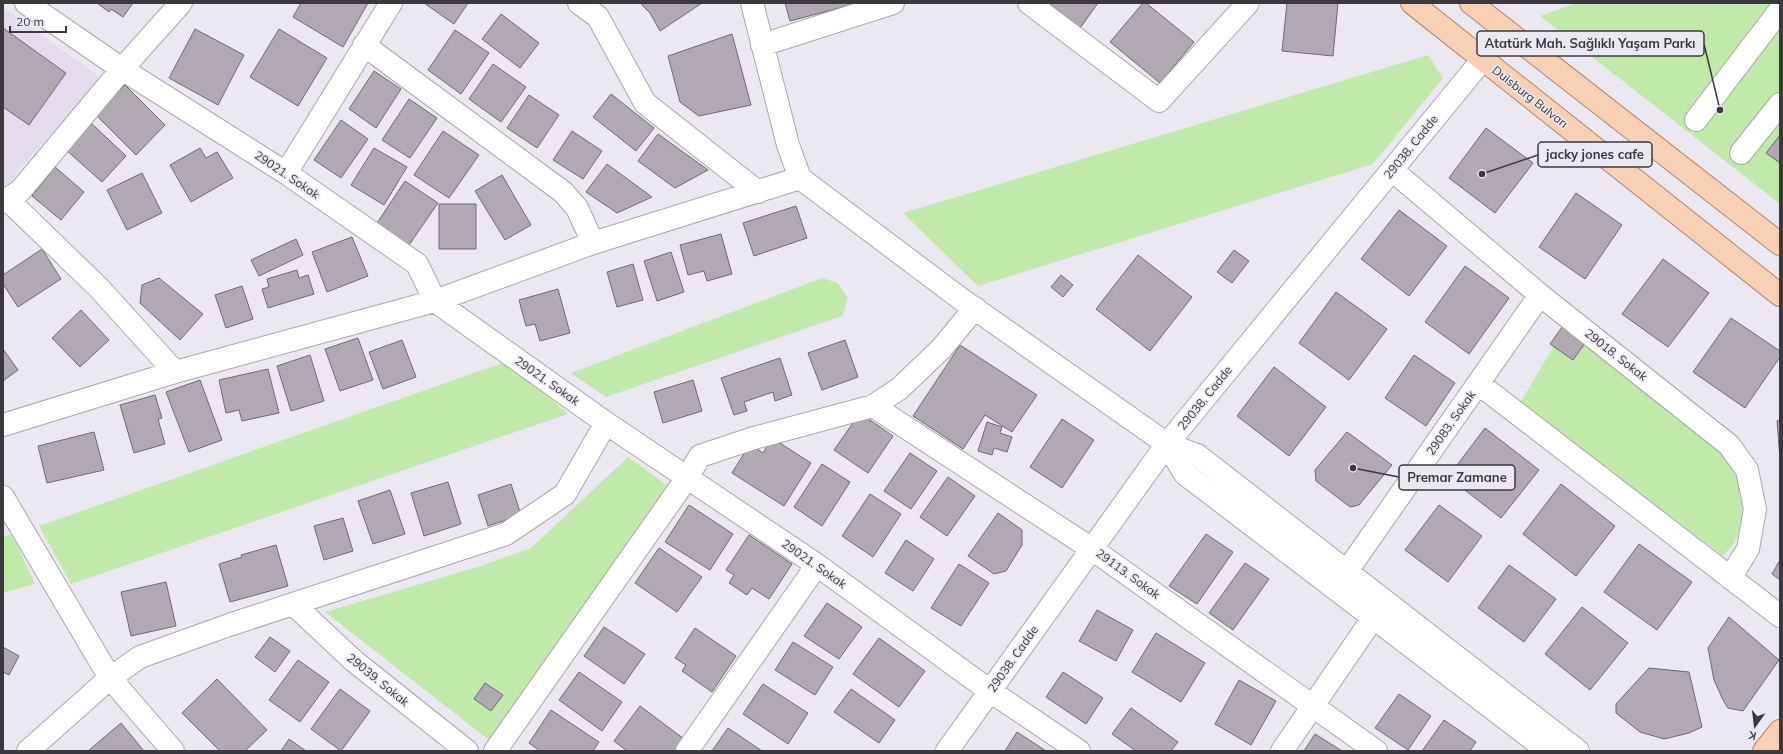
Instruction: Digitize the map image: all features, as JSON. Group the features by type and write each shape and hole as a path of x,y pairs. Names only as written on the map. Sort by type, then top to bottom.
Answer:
{"main road":[{"name":"Duisburg Bulvarı","path":"1412,3 1780,295"},
{"path":"1472,3 1780,244"},
{"path":"1764,751 1780,731"}],"street":[{"name":"29021. Sokak","path":"26,3 122,69 286,173 417,264 435,301 606,423 817,565 990,691 1079,751"},
{"path":"175,372 99,288 5,200 20,191 122,69 181,3"},
{"path":"286,173 391,3"},
{"path":"579,3 598,17 645,104 758,192"},
{"path":"752,3 788,145 800,178 975,308 1167,444 1197,455 1578,751"},
{"path":"762,45 893,3"},
{"path":"1029,3 1159,101 1248,3"},
{"path":"1696,120 1780,10"},
{"path":"364,45 564,192 577,208 593,242"},
{"name":"29038. Cadde","path":"947,751 1167,444 1483,59"},
{"path":"1741,154 1780,104"},
{"name":"29018. Sokak","path":"1392,170 1540,295 1729,445 1747,470 1755,509 1748,549 1730,578"},
{"path":"3,425 175,372 435,301 593,242 800,178"},
{"name":"29083. Sokak","path":"1347,571 1540,295"},
{"path":"495,751 687,478 700,456 754,438 873,406 899,389 941,349 975,308"},
{"path":"1479,384 1780,616"},
{"name":"29113. Sokak","path":"873,406 1092,549 1376,751"},
{"path":"28,751 110,678 140,657 293,604 506,534 565,494 606,423"},
{"path":"1167,444 1185,474 1548,751"},
{"path":"3,497 110,678 173,751"},
{"path":"687,751 817,565"},
{"name":"29039. Sokak","path":"293,604 354,661 467,751"},
{"path":"1282,751 1373,618"}],"shaded area":[{"path":"3,7 101,78 17,172 6,190 3,192"}],"green space":[{"path":"1577,3 1780,3 1780,204 1540,16"},
{"path":"1428,55 1443,78 1373,164 978,286 903,213"},
{"path":"822,278 838,283 848,298 842,316 606,397 571,373"},
{"path":"1564,329 1734,463 1742,501 1742,520 1735,541 1723,556 1520,403"},
{"path":"508,361 568,414 71,584 39,526"},
{"path":"628,457 672,489 489,740 325,612 481,566 531,548"},
{"path":"12,534 35,584 3,593 3,537"}],"building":[{"path":"97,3 133,3 123,17 111,9 109,12"},
{"path":"301,3 368,3 343,47 293,17"},
{"path":"424,3 468,3 454,24"},
{"path":"640,3 702,3 660,31 650,13"},
{"path":"785,3 858,3 790,21"},
{"path":"1046,3 1098,3 1080,28"},
{"path":"1143,3 1146,3 1194,42 1160,83 1110,42"},
{"path":"1287,3 1338,3 1333,56 1282,51"},
{"path":"501,14 539,43 520,68 482,39"},
{"path":"3,28 66,73 29,125 3,107"},
{"path":"195,29 244,55 218,105 169,78"},
{"path":"279,29 327,58 298,106 250,77"},
{"path":"455,30 489,53 461,94 428,70"},
{"path":"732,34 751,105 699,116 680,102 668,56"},
{"path":"493,64 526,87 501,122 469,99"},
{"path":"374,71 401,89 376,128 349,109"},
{"path":"125,85 165,125 136,155 95,114"},
{"path":"611,94 654,128 636,151 593,117"},
{"path":"529,95 559,115 537,148 507,128"},
{"path":"409,99 437,118 410,158 382,140"},
{"path":"341,120 368,139 341,178 314,160"},
{"path":"90,122 126,156 102,182 65,149"},
{"path":"1486,128 1533,163 1495,213 1449,178"},
{"path":"443,131 479,155 449,198 414,175"},
{"path":"572,131 602,151 583,179 553,160"},
{"path":"658,134 708,170 675,188 638,161"},
{"path":"1780,135 1780,163 1766,153"},
{"path":"200,148 206,158 217,152 233,178 191,202 170,165"},
{"path":"374,148 407,167 384,205 351,185"},
{"path":"607,164 652,197 617,213 586,192"},
{"path":"55,167 84,192 61,220 32,196"},
{"path":"142,173 162,213 127,230 107,190"},
{"path":"502,175 531,225 505,240 475,191"},
{"path":"405,181 438,203 409,245 377,223"},
{"path":"1576,193 1622,225 1585,279 1539,247"},
{"path":"439,204 476,204 476,249 439,249"},
{"path":"796,206 807,238 754,256 743,223"},
{"path":"1399,210 1447,246 1409,296 1361,259"},
{"path":"721,234 732,274 707,281 704,271 688,275 680,245"},
{"path":"352,237 368,276 327,292 312,252"},
{"path":"296,239 303,255 259,276 251,260"},
{"path":"42,249 61,279 18,307 3,284 3,275"},
{"path":"1234,250 1249,261 1232,283 1217,272"},
{"path":"671,252 684,292 657,301 644,261"},
{"path":"1138,255 1192,297 1150,351 1096,309"},
{"path":"1663,259 1709,293 1668,347 1622,314"},
{"path":"633,264 643,300 617,307 607,272"},
{"path":"1465,266 1509,298 1469,354 1425,322"},
{"path":"297,270 299,278 308,275 314,294 268,308 262,289 269,287 267,279"},
{"path":"1061,275 1073,285 1063,297 1051,287"},
{"path":"159,278 203,314 180,340 140,303 142,285"},
{"path":"242,286 253,319 226,328 215,295"},
{"path":"558,289 570,333 540,341 535,324 526,326 519,300"},
{"path":"1336,292 1387,329 1349,380 1299,343"},
{"path":"81,310 109,340 80,367 52,338"},
{"path":"1731,318 1780,351 1780,357 1745,408 1693,372"},
{"path":"1565,323 1588,339 1573,360 1550,344"},
{"path":"358,338 373,380 340,391 325,349"},
{"path":"402,340 416,377 383,389 369,352"},
{"path":"845,340 858,377 822,390 808,353"},
{"path":"960,345 1037,395 1012,432 985,415 963,449 913,416"},
{"path":"3,349 18,370 3,381"},
{"path":"310,355 324,401 291,411 277,366"},
{"path":"1414,355 1455,383 1426,426 1385,398"},
{"path":"780,358 792,395 775,401 773,392 744,402 747,411 734,415 721,378"},
{"path":"1274,367 1326,407 1289,456 1237,416"},
{"path":"268,369 279,413 242,421 239,410 226,413 219,380"},
{"path":"200,380 222,440 189,452 166,392"},
{"path":"693,380 702,411 663,423 654,392"},
{"path":"155,395 162,418 158,419 165,444 134,453 120,405"},
{"path":"860,413 893,436 868,473 834,450"},
{"path":"1062,419 1094,440 1062,488 1030,467"},
{"path":"1780,420 1780,459 1777,421"},
{"path":"987,422 1002,427 1000,433 1012,437 1007,452 994,448 992,455 978,451"},
{"path":"1485,428 1539,470 1501,518 1448,477"},
{"path":"94,432 104,470 47,483 38,446"},
{"path":"1347,432 1392,465 1359,505 1350,507 1316,481 1315,470"},
{"path":"772,438 811,463 784,506 732,473 750,444 763,453"},
{"path":"910,453 937,471 911,509 884,491"},
{"path":"822,464 850,482 822,526 794,507"},
{"path":"948,477 975,496 947,536 920,517"},
{"path":"448,482 461,524 424,536 411,493"},
{"path":"511,484 521,515 488,526 478,495"},
{"path":"1561,484 1615,526 1576,576 1523,534"},
{"path":"390,490 405,534 373,544 358,501"},
{"path":"870,494 901,514 873,557 842,536"},
{"path":"689,505 733,534 710,570 665,542"},
{"path":"1439,505 1482,536 1448,582 1405,550"},
{"path":"998,513 1022,530 1022,545 1006,571 994,574 968,556"},
{"path":"343,518 353,551 324,560 314,526"},
{"path":"1206,534 1233,552 1197,604 1169,586"},
{"path":"749,535 792,564 769,599 752,588 747,595 729,583 734,575 726,570"},
{"path":"906,540 934,559 913,591 885,573"},
{"path":"1639,544 1692,582 1657,630 1604,592"},
{"path":"276,545 288,586 230,602 219,564 242,557 241,555"},
{"path":"659,548 702,577 677,612 635,583"},
{"path":"1780,560 1780,580 1772,574"},
{"path":"1245,563 1269,579 1233,630 1209,613"},
{"path":"959,564 989,583 961,626 931,608"},
{"path":"1509,565 1556,599 1524,642 1478,608"},
{"path":"166,582 176,626 131,636 121,592"},
{"path":"827,603 862,627 839,659 804,636"},
{"path":"1582,607 1628,643 1590,690 1545,654"},
{"path":"1097,610 1133,630 1116,661 1079,641"},
{"path":"1729,617 1779,660 1743,711 1728,708 1723,700 1714,680 1708,648"},
{"path":"604,627 645,654 624,684 584,656"},
{"path":"695,628 736,656 712,692 682,671 686,665 675,658"},
{"path":"1156,633 1205,663 1181,702 1132,672"},
{"path":"270,637 290,651 275,672 255,657"},
{"path":"879,638 925,671 899,707 853,674"},
{"path":"793,642 833,667 815,695 775,670"},
{"path":"3,647 19,656 9,675 3,672"},
{"path":"298,660 329,682 300,722 269,700"},
{"path":"1649,668 1689,672 1702,727 1689,733 1664,739 1640,732 1616,713 1616,704"},
{"path":"579,672 622,702 602,731 559,700"},
{"path":"1063,672 1103,698 1086,724 1046,697"},
{"path":"217,679 267,730 245,751 220,751 182,713"},
{"path":"1239,680 1276,701 1251,745 1215,724"},
{"path":"485,683 503,695 491,711 474,699"},
{"path":"763,684 808,713 788,744 743,714"},
{"path":"340,689 370,711 341,751 311,729"},
{"path":"851,689 895,720 879,743 834,712"},
{"path":"1399,694 1431,716 1408,750 1375,728"},
{"path":"640,706 684,739 675,751 627,751 614,741"},
{"path":"1131,708 1178,742 1171,751 1136,751 1112,734"},
{"path":"551,710 599,742 593,751 540,751 529,743"},
{"path":"1444,720 1476,742 1470,751 1422,751"},
{"path":"121,723 144,751 88,751"},
{"path":"728,728 762,751 712,751"},
{"path":"1017,732 1046,751 1005,751"},
{"path":"1315,734 1342,751 1304,751"},
{"path":"289,739 306,751 281,751"}],"place":[{"name":"Atatürk Mah. Sağlıklı Yaşam Parkı","path":"1720,110"},
{"name":"jacky jones cafe","path":"1482,174"},
{"name":"Premar Zamane","path":"1353,468"}]}
